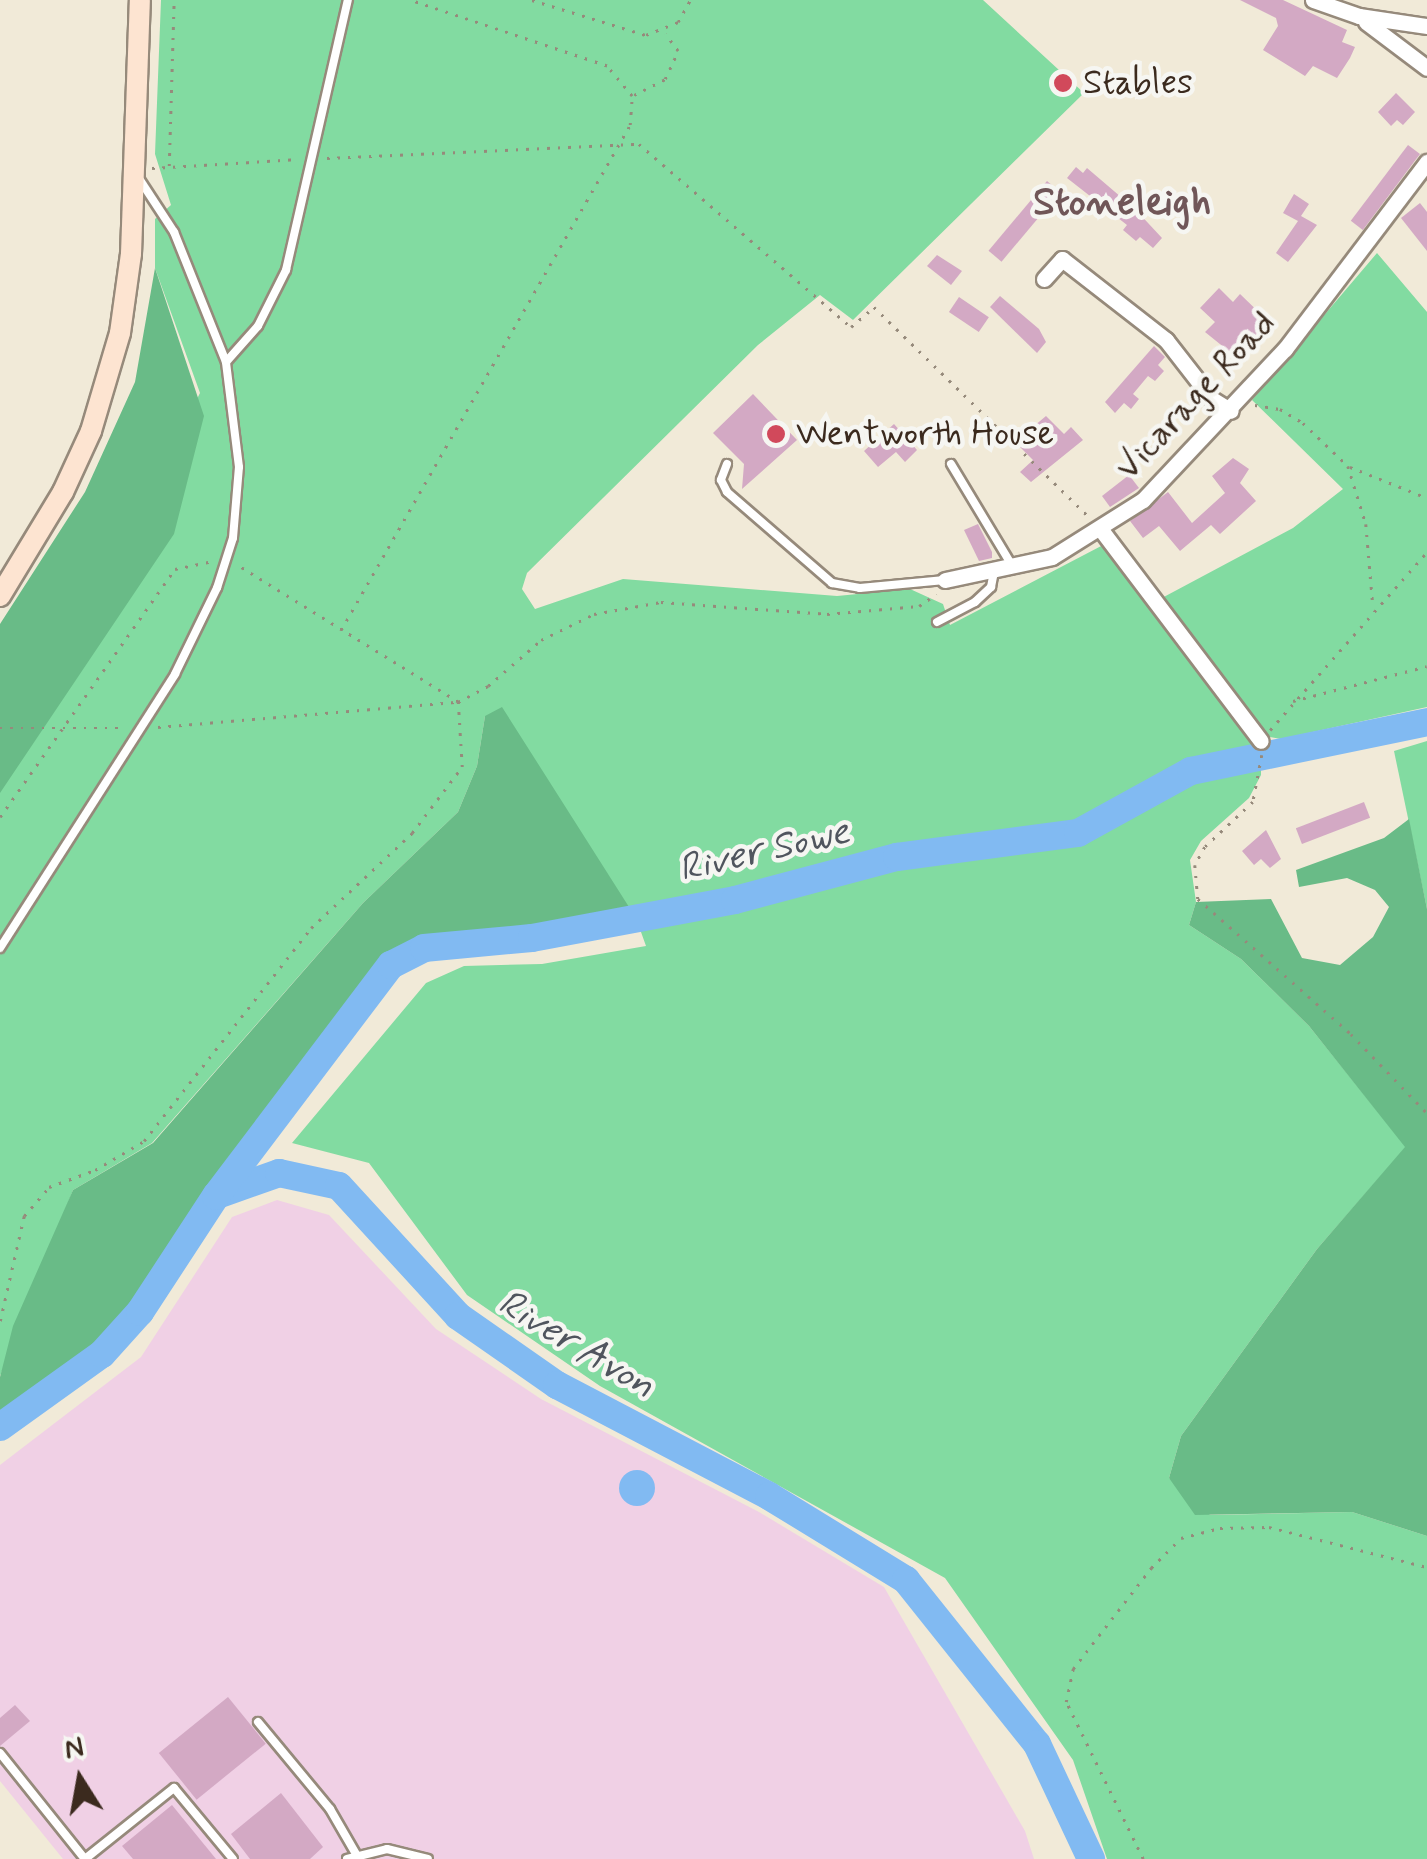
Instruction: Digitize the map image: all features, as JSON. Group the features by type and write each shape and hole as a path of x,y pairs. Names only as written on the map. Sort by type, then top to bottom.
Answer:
{"main road":[{"path":"0,596 63,492 107,381 132,254 140,0"}],"street":[{"path":"1313,0 1359,16 1427,26"},
{"path":"1359,16 1427,68"},
{"name":"Vicarage Road","path":"945,580 1013,568 1102,531 1143,500 1235,406 1427,162"},
{"path":"1044,278 1062,258 1166,340 1212,398 1235,406"},
{"path":"1102,531 1262,744"}],"lane":[{"path":"226,362 258,326 286,270 316,158 348,0"},
{"path":"0,948 175,674 228,558 239,467 226,362 174,232 134,172"},
{"path":"727,464 721,480 727,492 832,583 860,588 945,580"},
{"path":"951,464 1013,568"},
{"path":"937,622 975,602 991,587 994,572"},
{"path":"258,1722 330,1809 351,1857 386,1849 428,1859"},
{"path":"0,1753 84,1859 174,1788 233,1859"}],"path":[{"path":"174,0 169,168 639,144 851,328 874,307 1102,531"},
{"path":"341,630 614,145 630,124 632,96 607,66 410,0"},
{"path":"532,0 646,34 664,32 690,0"},
{"path":"632,96 665,79 678,50 664,32"},
{"path":"1235,406 1280,409 1348,466 1427,498"},
{"path":"1348,466 1366,524 1373,607"},
{"path":"1427,552 1373,607 1292,701 1262,744 1262,775 1253,802 1205,846 1195,865 1198,900 1352,1034 1427,1113"},
{"path":"0,817 58,728 175,569 228,558 458,702"},
{"path":"0,728 140,728 458,702 488,686 541,640 594,614 661,602 828,614 898,610 934,597 945,580"},
{"path":"1292,701 1427,666"},
{"path":"0,1322 24,1216 48,1187 144,1141 311,928 412,833 462,768 458,702"},
{"path":"1143,1859 1066,1702 1072,1669 1152,1568 1181,1538 1220,1528 1270,1527 1427,1567"}],"shaded area":[{"path":"277,1200 329,1215 436,1329 541,1399 759,1512 884,1587 1025,1831 1034,1859 63,1859 0,1781 0,1465 141,1357 232,1217"}],"green space":[{"path":"161,0 983,0 1084,93 853,320 820,295 758,345 527,573 522,589 535,609 623,579 837,596 910,589 943,604 950,625 1105,544 1261,746 1261,775 1249,798 1201,841 1190,860 1196,902 1189,925 1241,959 1309,1026 1406,1147 1317,1249 1181,1436 1169,1478 1210,1515 1352,1512 1427,1536 1427,1859 1107,1859 1073,1760 945,1578 600,1386 467,1295 369,1163 292,1143 426,983 464,966 542,964 646,946 636,918 485,716 477,766 458,812 363,903 152,1143 73,1190 0,1376 0,789 200,393 155,268 155,219 171,205 155,154"},
{"path":"1377,253 1427,312 1427,707 1281,739 1265,736 1160,599 1293,528 1343,489 1252,400"},
{"path":"155,268 204,416 174,534 0,793 0,624 85,492 135,382"},
{"path":"502,707 636,918 532,938 424,948 391,964 216,1196 140,1312 102,1354 0,1427 0,1377 13,1326 73,1190 153,1143 363,903 458,812 477,766 485,716"},
{"path":"1427,741 1427,909 1394,751"},
{"path":"1409,819 1427,909 1427,1536 1352,1512 1195,1515 1169,1478 1181,1436 1317,1249 1405,1147 1309,1026 1241,959 1189,925 1196,902 1271,899 1302,958 1340,965 1373,937 1389,907 1375,890 1347,878 1299,887 1296,870 1384,838"}],"water":[{"path":"637,1470 650,1475 655,1488 650,1501 637,1506 624,1501 619,1488 624,1475"}],"building":[{"path":"1240,0 1283,0 1347,30 1342,42 1355,47 1337,78 1313,66 1305,76 1263,50 1278,26 1276,18"},
{"path":"1396,93 1415,112 1403,125 1397,120 1391,126 1378,112"},
{"path":"1408,145 1420,154 1363,230 1351,221"},
{"path":"1076,167 1083,173 1087,168 1135,209 1162,238 1153,248 1140,237 1136,241 1123,230 1127,225 1067,178"},
{"path":"1047,181 1060,192 1002,262 989,251"},
{"path":"1294,194 1309,204 1301,216 1317,225 1288,262 1276,253 1298,221 1283,213"},
{"path":"1420,203 1427,212 1427,251 1401,218"},
{"path":"937,255 962,271 951,285 927,266"},
{"path":"1219,288 1233,302 1240,294 1269,322 1236,357 1205,332 1215,322 1200,308"},
{"path":"1000,296 1039,329 1046,342 1037,353 990,307"},
{"path":"959,297 989,317 979,332 949,312"},
{"path":"1154,346 1165,357 1158,365 1164,371 1155,381 1148,376 1133,394 1139,399 1131,409 1124,403 1115,413 1105,402"},
{"path":"753,394 797,440 742,489 744,464 713,433"},
{"path":"1046,416 1064,434 1071,427 1083,440 1031,482 1020,472 1033,460 1015,442"},
{"path":"894,424 917,450 905,462 896,452 878,467 864,451"},
{"path":"1233,458 1249,469 1240,483 1256,501 1220,534 1211,525 1180,551 1159,526 1143,538 1130,521 1168,492 1192,523 1225,493 1212,476"},
{"path":"1129,475 1139,488 1110,507 1102,496"},
{"path":"978,524 992,552 992,558 979,561 964,530"},
{"path":"1364,802 1370,818 1302,844 1296,828"},
{"path":"1266,830 1281,859 1270,868 1261,859 1254,865 1242,851"},
{"path":"228,1697 266,1744 197,1800 159,1753"},
{"path":"15,1705 30,1721 0,1746 0,1718"},
{"path":"281,1793 323,1847 310,1859 250,1859 231,1834"},
{"path":"172,1805 216,1859 133,1859 122,1846"}],"waterway":[{"name":"River Sowe","path":"0,1427 102,1354 140,1312 216,1196 391,965 424,948 532,938 735,900 897,857 1078,833 1191,771 1427,722"},
{"name":"River Avon","path":"217,1195 279,1173 339,1186 458,1316 557,1385 769,1496 906,1580 1037,1744 1091,1859"}],"place":[{"name":"Stables","path":"1063,83"},
{"name":"Wentworth House","path":"776,434"}],"district":[{"name":"Stoneleigh","path":"1122,203"}]}
